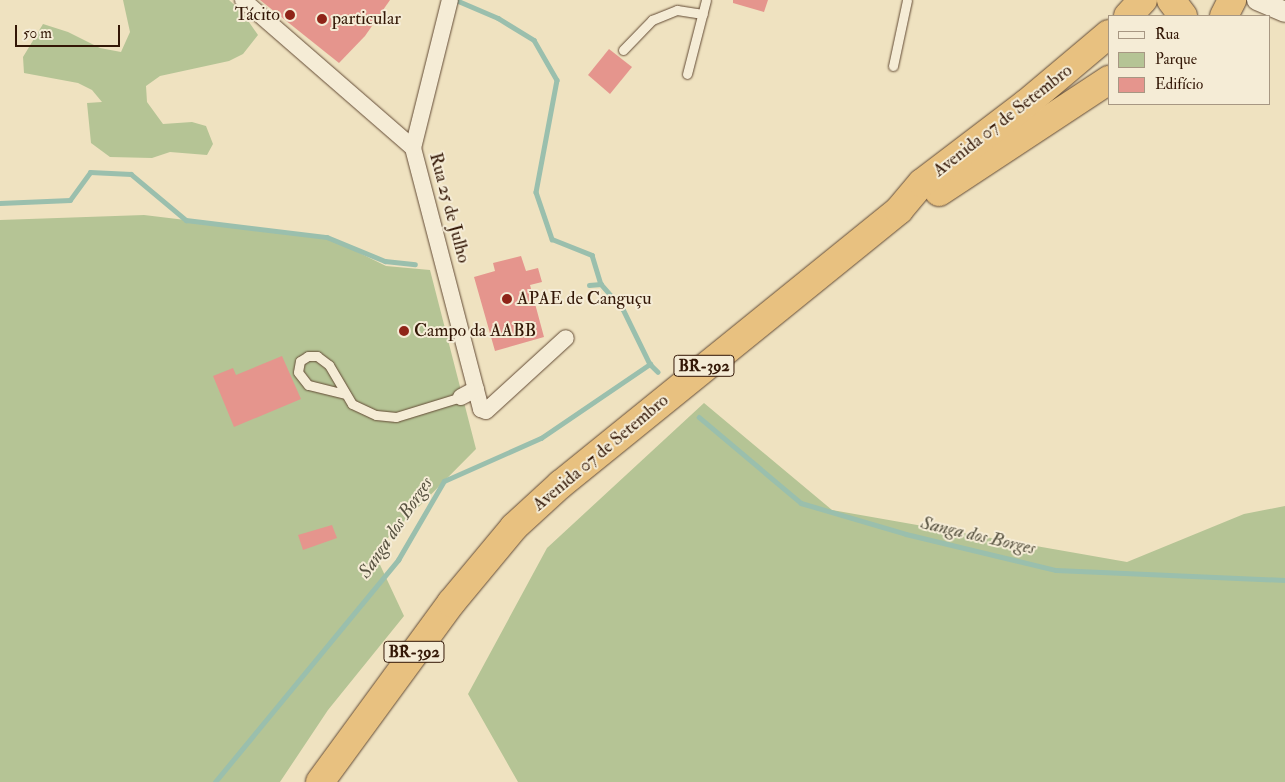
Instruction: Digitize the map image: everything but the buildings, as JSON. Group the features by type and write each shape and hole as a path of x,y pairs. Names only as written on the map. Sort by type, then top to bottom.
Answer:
{"highway":[{"path":"1129,15 1143,0"},
{"path":"1171,0 1182,15"},
{"path":"1224,15 1232,0"},
{"name":"Avenida 07 de Setembro","path":"320,782 451,603 514,527 561,484 899,210 922,183 1027,103 1108,35"},
{"name":"Avenida 07 de Setembro","path":"899,210 933,196 1108,81"}],"street":[{"name":"Rua 25 de Julho","path":"243,0 413,148 481,409 486,411 566,338"},
{"path":"413,148 450,0"},
{"path":"1257,0 1285,12"},
{"path":"1270,20 1285,17"},
{"path":"460,396 476,389"}],"lane":[{"path":"688,74 706,0"},
{"path":"893,66 907,0"},
{"path":"623,50 652,20 677,10 702,14"},
{"path":"345,394 308,385 298,372 300,361 308,356 317,356 329,365 352,404 376,415 396,417 460,396"}],"green space":[{"path":"123,0 229,0 242,12 258,35 243,54 229,61 160,76 146,86 147,102 163,124 192,122 206,126 213,144 207,155 170,152 152,158 110,157 91,143 87,103 102,102 92,90 78,83 24,73 23,57 43,24 68,32 100,48 121,52 130,32"},
{"path":"144,215 327,237 386,266 430,270 476,449 374,552 404,616 328,710 280,782 0,782 0,220"},
{"path":"704,403 832,510 1127,562 1244,514 1285,506 1285,782 518,782 468,694 547,548"}],"waterway":[{"path":"456,0 498,18 534,40 557,80 536,192 552,239 592,255 601,284"},
{"path":"0,203 70,200 90,172 131,174 186,220 327,237 385,261 415,264"},
{"path":"589,285 601,284 623,309 650,364"},
{"name":"Sanga dos Borges","path":"215,782 398,560 444,481 541,438 650,364 658,372"},
{"name":"Sanga dos Borges","path":"699,417 801,503 906,534 1056,570 1285,580"}],"place":[{"name":"Tácito","path":"290,15"},
{"name":"particular","path":"322,19"},
{"name":"APAE de Canguçu","path":"507,299"},
{"name":"Campo da AABB","path":"404,331"}]}
